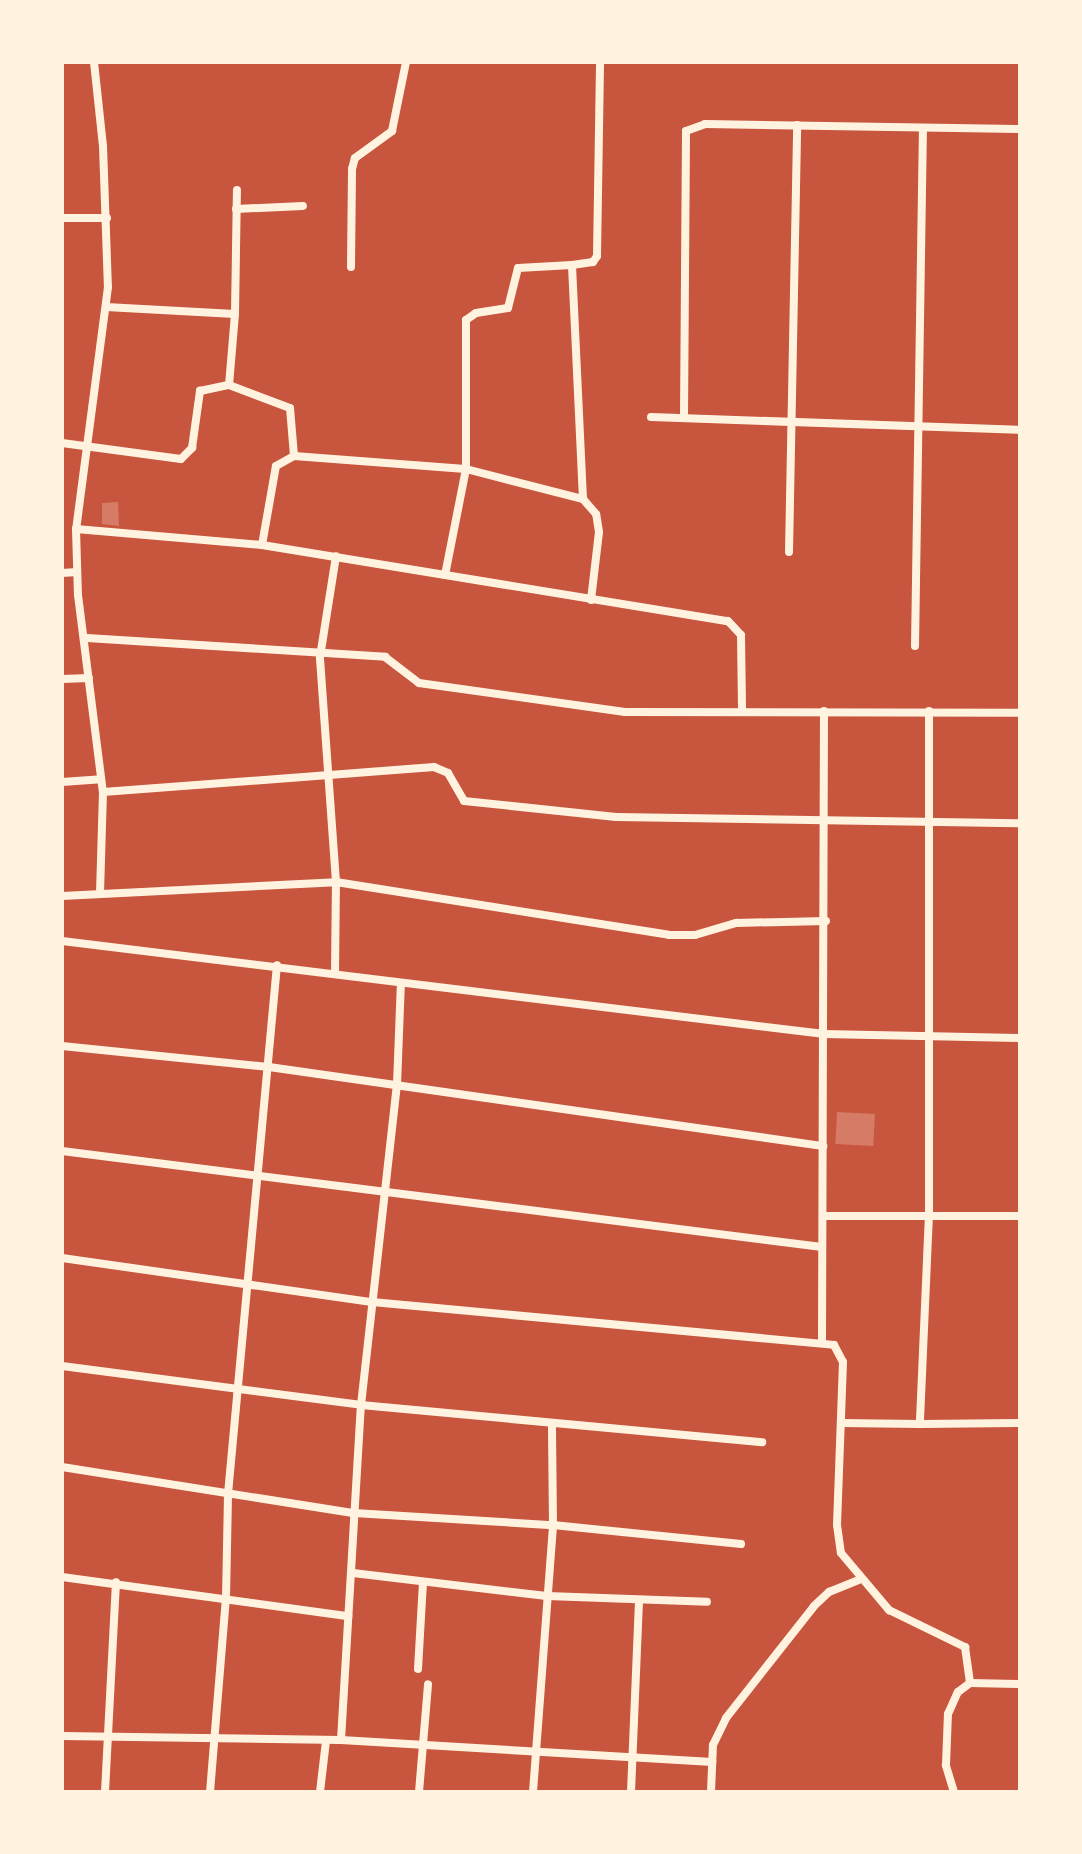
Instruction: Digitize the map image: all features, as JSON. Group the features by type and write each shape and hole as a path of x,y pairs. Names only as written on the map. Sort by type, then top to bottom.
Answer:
{"street":[{"path":"94,62 107,218 106,307 90,446 76,529 77,572 103,792 100,893"},
{"path":"351,267 352,169 355,158 392,131 406,62"},
{"path":"445,575 466,469 466,320 476,313 508,308 518,268 593,262 597,256 600,62"},
{"path":"684,418 686,131 705,124 1020,129"},
{"path":"789,552 797,125"},
{"path":"915,646 915,426 923,128"},
{"path":"229,385 235,314 237,190"},
{"path":"236,209 303,206"},
{"path":"62,218 107,218"},
{"path":"572,265 583,499"},
{"path":"106,307 235,314"},
{"path":"62,443 171,459 188,456 200,391 229,385 290,408 294,456"},
{"path":"651,417 1020,430"},
{"path":"262,545 276,466 294,456 466,469 583,499 596,514 599,532 591,600"},
{"path":"76,529 262,545 734,623 741,635 742,711"},
{"path":"335,973 336,882 324,776 320,657 336,556"},
{"path":"62,573 77,572"},
{"path":"87,638 320,657 385,657 419,683 625,712 1020,713"},
{"path":"62,679 89,678"},
{"path":"822,1342 826,921 824,711"},
{"path":"920,1424 929,1214 929,711"},
{"path":"103,792 441,767 456,796 477,804 616,817 1020,823"},
{"path":"62,782 101,779"},
{"path":"62,896 336,882 669,935 695,935 736,923 826,921"},
{"path":"62,941 824,1034 1020,1038"},
{"path":"210,1792 226,1599 228,1494 277,965"},
{"path":"341,1740 361,1405 397,1085 401,983"},
{"path":"62,1046 269,1067 823,1146"},
{"path":"62,1151 258,1173 386,1194 822,1247"},
{"path":"824,1216 1020,1216"},
{"path":"62,1258 372,1302 822,1342 841,1350 837,1539 859,1580 906,1622 965,1647 970,1683"},
{"path":"62,1366 361,1405 762,1442"},
{"path":"841,1423 1020,1423"},
{"path":"533,1792 553,1525 552,1424"},
{"path":"62,1467 354,1513 553,1525 741,1544"},
{"path":"353,1573 547,1596 639,1602 707,1602"},
{"path":"62,1577 348,1616"},
{"path":"711,1792 717,1732 726,1718 814,1606 829,1592 859,1580"},
{"path":"105,1792 116,1582"},
{"path":"418,1669 423,1582"},
{"path":"631,1792 639,1602"},
{"path":"954,1792 946,1765 948,1714 958,1692 970,1683 1020,1684"},
{"path":"419,1792 428,1684"},
{"path":"62,1736 213,1735 422,1743 632,1754 712,1762"},
{"path":"320,1792 326,1741"}],"building":[{"path":"118,502 119,526 102,524 102,503"},
{"path":"837,1112 875,1114 873,1146 835,1144"}]}
